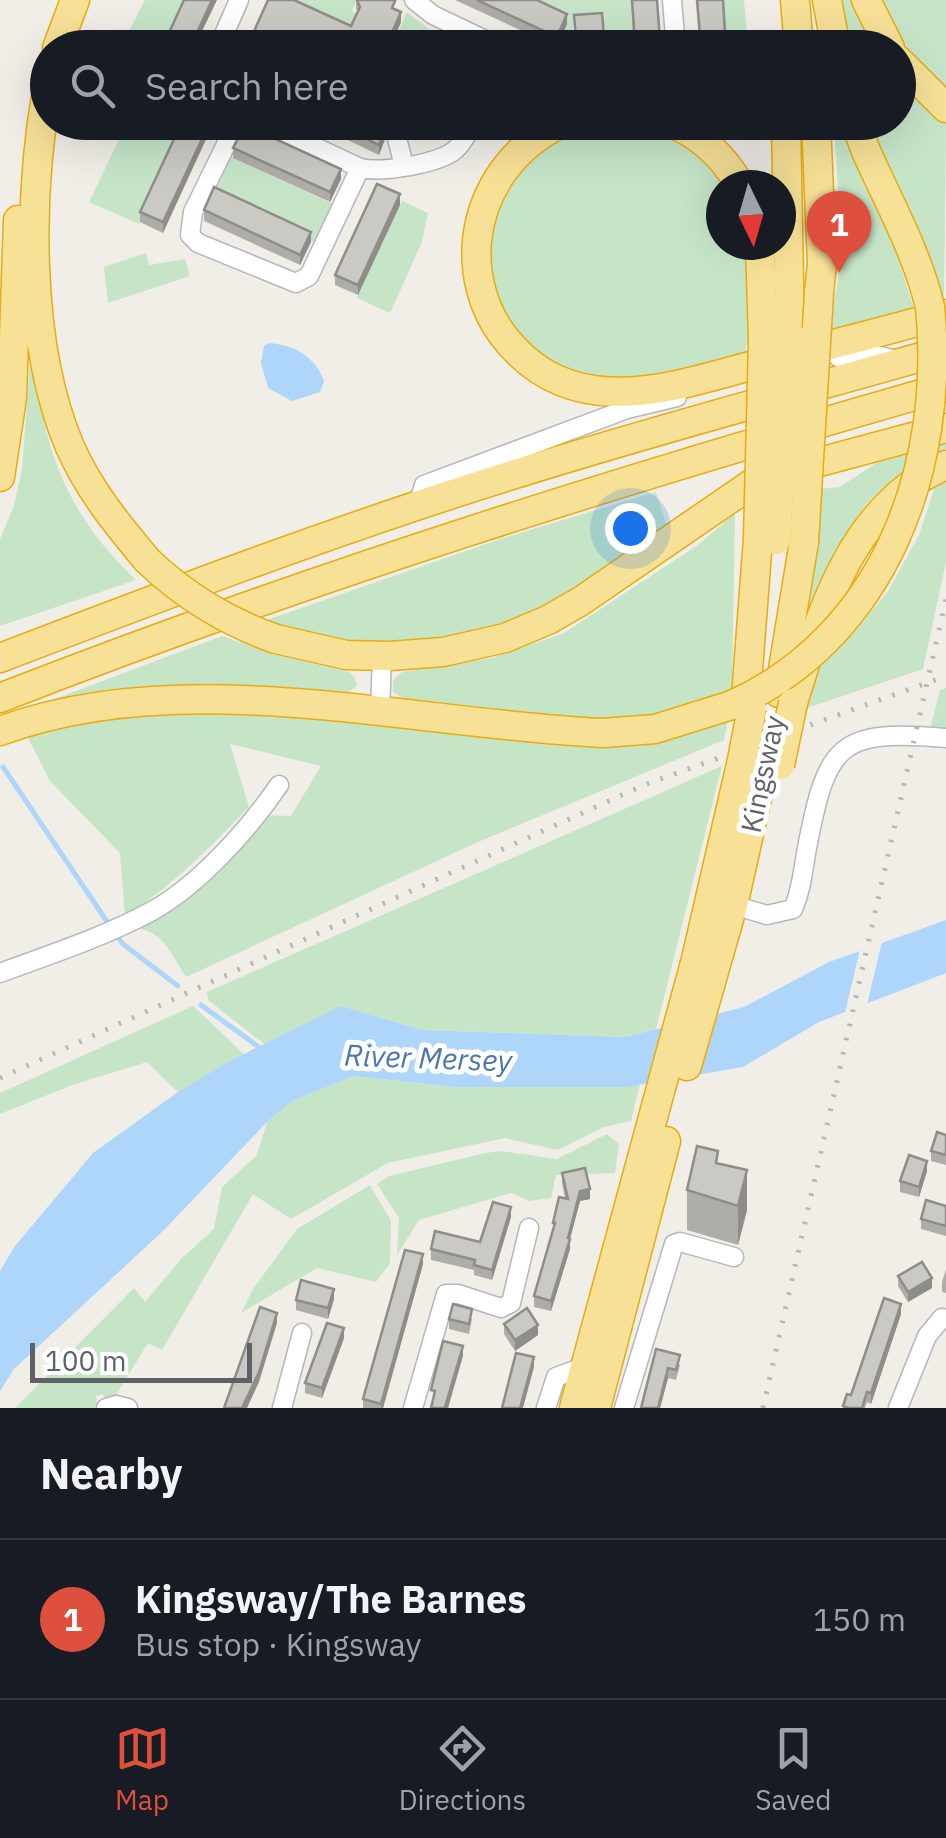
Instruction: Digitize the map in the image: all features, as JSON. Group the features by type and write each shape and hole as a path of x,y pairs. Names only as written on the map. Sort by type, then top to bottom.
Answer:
{"highway":[{"path":"63,30 75,0"},
{"path":"780,0 782,30"},
{"path":"795,0 798,30"},
{"path":"807,0 821,30"},
{"path":"826,30 827,0"},
{"path":"866,0 881,30"},
{"path":"916,78 946,108"},
{"path":"0,476 12,398 14,284 21,188 30,132"},
{"path":"40,140 34,252 40,320 52,391 64,431 93,490 147,560 216,611 276,639 346,654 382,656 443,652 505,638 527,630 605,586 760,478 946,428"},
{"path":"533,140 501,174 483,208 476,256 479,283 496,326 526,360 563,382 617,393 683,386 946,314"},
{"path":"701,140 730,170"},
{"name":"Kingsway","path":"779,540 772,332 785,140"},
{"name":"Kingsway","path":"574,1408 594,1373 706,962 766,708 763,646 819,294 817,140"},
{"path":"0,731 62,712 160,699 287,704 575,732 655,730 702,717 756,695 807,661 870,597 908,532 933,440 938,384 936,346 922,279 862,140"},
{"path":"762,260 772,332"},
{"path":"0,658 214,576 418,505 687,421 946,350"},
{"path":"0,698 396,553 698,458 946,387"},
{"path":"766,708 802,672 826,606 854,548 871,524 900,494 946,465"},
{"name":"Kingsway","path":"706,962 734,902 753,764"},
{"name":"Kingsway","path":"594,1373 596,1408"}],"street":[{"path":"226,30 239,0"},
{"path":"414,0 433,15 464,30"},
{"path":"672,0 674,30"},
{"path":"228,140 194,212 189,232 198,243 296,283 309,276 360,168"},
{"path":"300,140 360,168 379,170 442,158 454,151 461,140"},
{"path":"398,140 404,166"},
{"path":"380,713 382,656"},
{"path":"734,902 766,915 793,909 801,892 820,788 841,751 874,736 946,738"},
{"path":"0,973 156,909 223,852 259,814 279,785"},
{"path":"413,1408 446,1294 501,1308 511,1303 529,1228"},
{"path":"624,1408 674,1244 680,1242 734,1257"},
{"path":"899,1407 927,1336 942,1318 946,1319"},
{"path":"282,1408 302,1332"},
{"path":"546,1408 556,1377 566,1372 594,1373"},
{"path":"106,1408 128,1408"}],"green space":[{"path":"145,0 189,0 174,30 129,30"},
{"path":"299,0 357,0 352,11 359,15 352,30 339,30 294,9"},
{"path":"516,0 631,0 633,30 605,30 603,23 573,25 573,30 564,30 567,24"},
{"path":"722,0 744,0 747,30 725,30"},
{"path":"840,0 854,0 869,30 845,30"},
{"path":"879,0 946,0 946,89 916,56 916,30 896,30"},
{"path":"407,12 430,30 399,30"},
{"path":"916,92 946,121 944,304 873,140 916,140"},
{"path":"119,140 178,140 139,224 89,202"},
{"path":"554,140 680,143 713,170 706,170 706,260 746,260 752,316 745,353 694,370 616,382 556,367 507,328 485,261 498,196 519,165"},
{"path":"835,140 850,140 896,251 916,315 828,338 842,256"},
{"path":"231,157 333,204 315,243 213,197"},
{"path":"402,201 428,213 422,242 390,313 357,298"},
{"path":"146,253 149,265 185,259 190,276 108,303 104,267"},
{"path":"32,337 41,407 59,469 89,525 136,580 0,626 0,539 14,506 22,469"},
{"path":"946,441 946,449 887,484 850,527 825,580 805,644 804,609 820,489 840,487 888,455"},
{"path":"946,478 946,562 923,669 807,708 820,667 888,591 919,535 935,486"},
{"path":"656,492 667,527 551,606 476,636 348,646 261,622 506,537"},
{"path":"735,513 732,693 646,719 588,721 413,704 393,692 393,680 402,672 492,658 564,633 698,545"},
{"path":"222,636 273,654 349,672 357,686 347,693 28,709"},
{"path":"946,688 946,733 929,733 940,690"},
{"path":"229,708 650,742 728,720 724,740 478,842 186,977 157,936 127,927 265,815 291,816 321,766 230,744 249,807 175,879 125,916 120,853 50,781 26,734 118,714"},
{"path":"722,766 656,1029 625,1037 422,1030 341,1006 267,1046 208,1000 207,992"},
{"path":"193,1006 245,1055 178,1092 147,1062 75,1084 0,1114 0,1093"},
{"path":"354,1076 454,1087 640,1084 631,1121 604,1127 558,1150 505,1138 388,1163 291,1219 253,1194 162,1350 148,1343 114,1398 106,1401 103,1394 96,1396 94,1408 15,1408 134,1288 145,1302 182,1258 214,1229 222,1187 257,1155 267,1122 292,1101"},
{"path":"607,1134 619,1144 615,1173 556,1175 551,1198 529,1201 511,1193 419,1220 397,1255 399,1218 377,1184 389,1176 501,1151 557,1159"},
{"path":"370,1185 391,1221 390,1263 376,1282 317,1268 241,1313 253,1289 297,1229"}],"water":[{"path":"264,346 287,346 309,359 324,381 320,392 292,401 268,388 261,363"},
{"name":"River Mersey","path":"946,920 946,973 819,1022 743,1067 626,1087 454,1087 354,1076 292,1101 164,1230 14,1369 0,1391 0,1271 15,1246 93,1153 178,1092 230,1061 341,1006 422,1030 625,1037 744,1007 829,962"}],"pier":[{"path":"883,937 866,1009 844,1017 861,945"}],"building":[{"path":"184,0 212,0 198,30 170,30"},
{"path":"268,0 294,0 351,26 360,7 357,0 392,0 392,8 401,12 393,30 255,30"},
{"path":"477,0 537,0 567,14 560,30 542,30"},
{"path":"632,0 657,0 659,30 634,30"},
{"path":"697,0 723,0 725,30 700,30"},
{"path":"602,13 603,30 575,30 574,15"},
{"path":"174,140 202,140 163,222 140,212"},
{"path":"237,140 278,140 341,169 330,192 233,148"},
{"path":"377,184 400,194 358,285 335,275"},
{"path":"214,187 311,232 300,255 204,210"},
{"path":"937,1132 946,1135 946,1155 931,1151"},
{"path":"697,1146 718,1151 716,1163 747,1170 738,1206 687,1190"},
{"path":"909,1155 927,1161 919,1187 900,1181"},
{"path":"585,1168 590,1189 580,1191 551,1301 534,1296 559,1197 568,1199 562,1173"},
{"path":"926,1200 946,1206 946,1226 921,1219"},
{"path":"493,1202 511,1207 492,1270 474,1265 475,1260 431,1249 435,1231 480,1242"},
{"path":"405,1250 423,1254 381,1404 363,1399"},
{"path":"922,1262 932,1278 908,1292 898,1276"},
{"path":"301,1280 334,1289 328,1308 296,1300"},
{"path":"884,1298 901,1304 871,1393 867,1392 862,1408 848,1408 843,1406 847,1394 851,1395"},
{"path":"453,1304 472,1309 469,1324 449,1319"},
{"path":"260,1307 277,1313 259,1372 242,1408 224,1408"},
{"path":"527,1308 538,1325 515,1340 504,1324"},
{"path":"327,1323 344,1328 322,1388 305,1383"},
{"path":"443,1341 463,1346 445,1407 448,1408 431,1408 435,1391 431,1390"},
{"path":"656,1349 680,1355 676,1370 668,1368 658,1408 641,1408"},
{"path":"516,1353 534,1357 520,1408 502,1408"}],"waterway":[{"path":"3,767 110,926"},
{"path":"116,935 178,986"},
{"path":"201,1005 263,1050"}],"railway":[{"path":"763,1408 946,599"},
{"path":"0,1078 644,785 946,676"}],"place":[{"name":"Kingsway/The Barnes","path":"839,273"}]}
